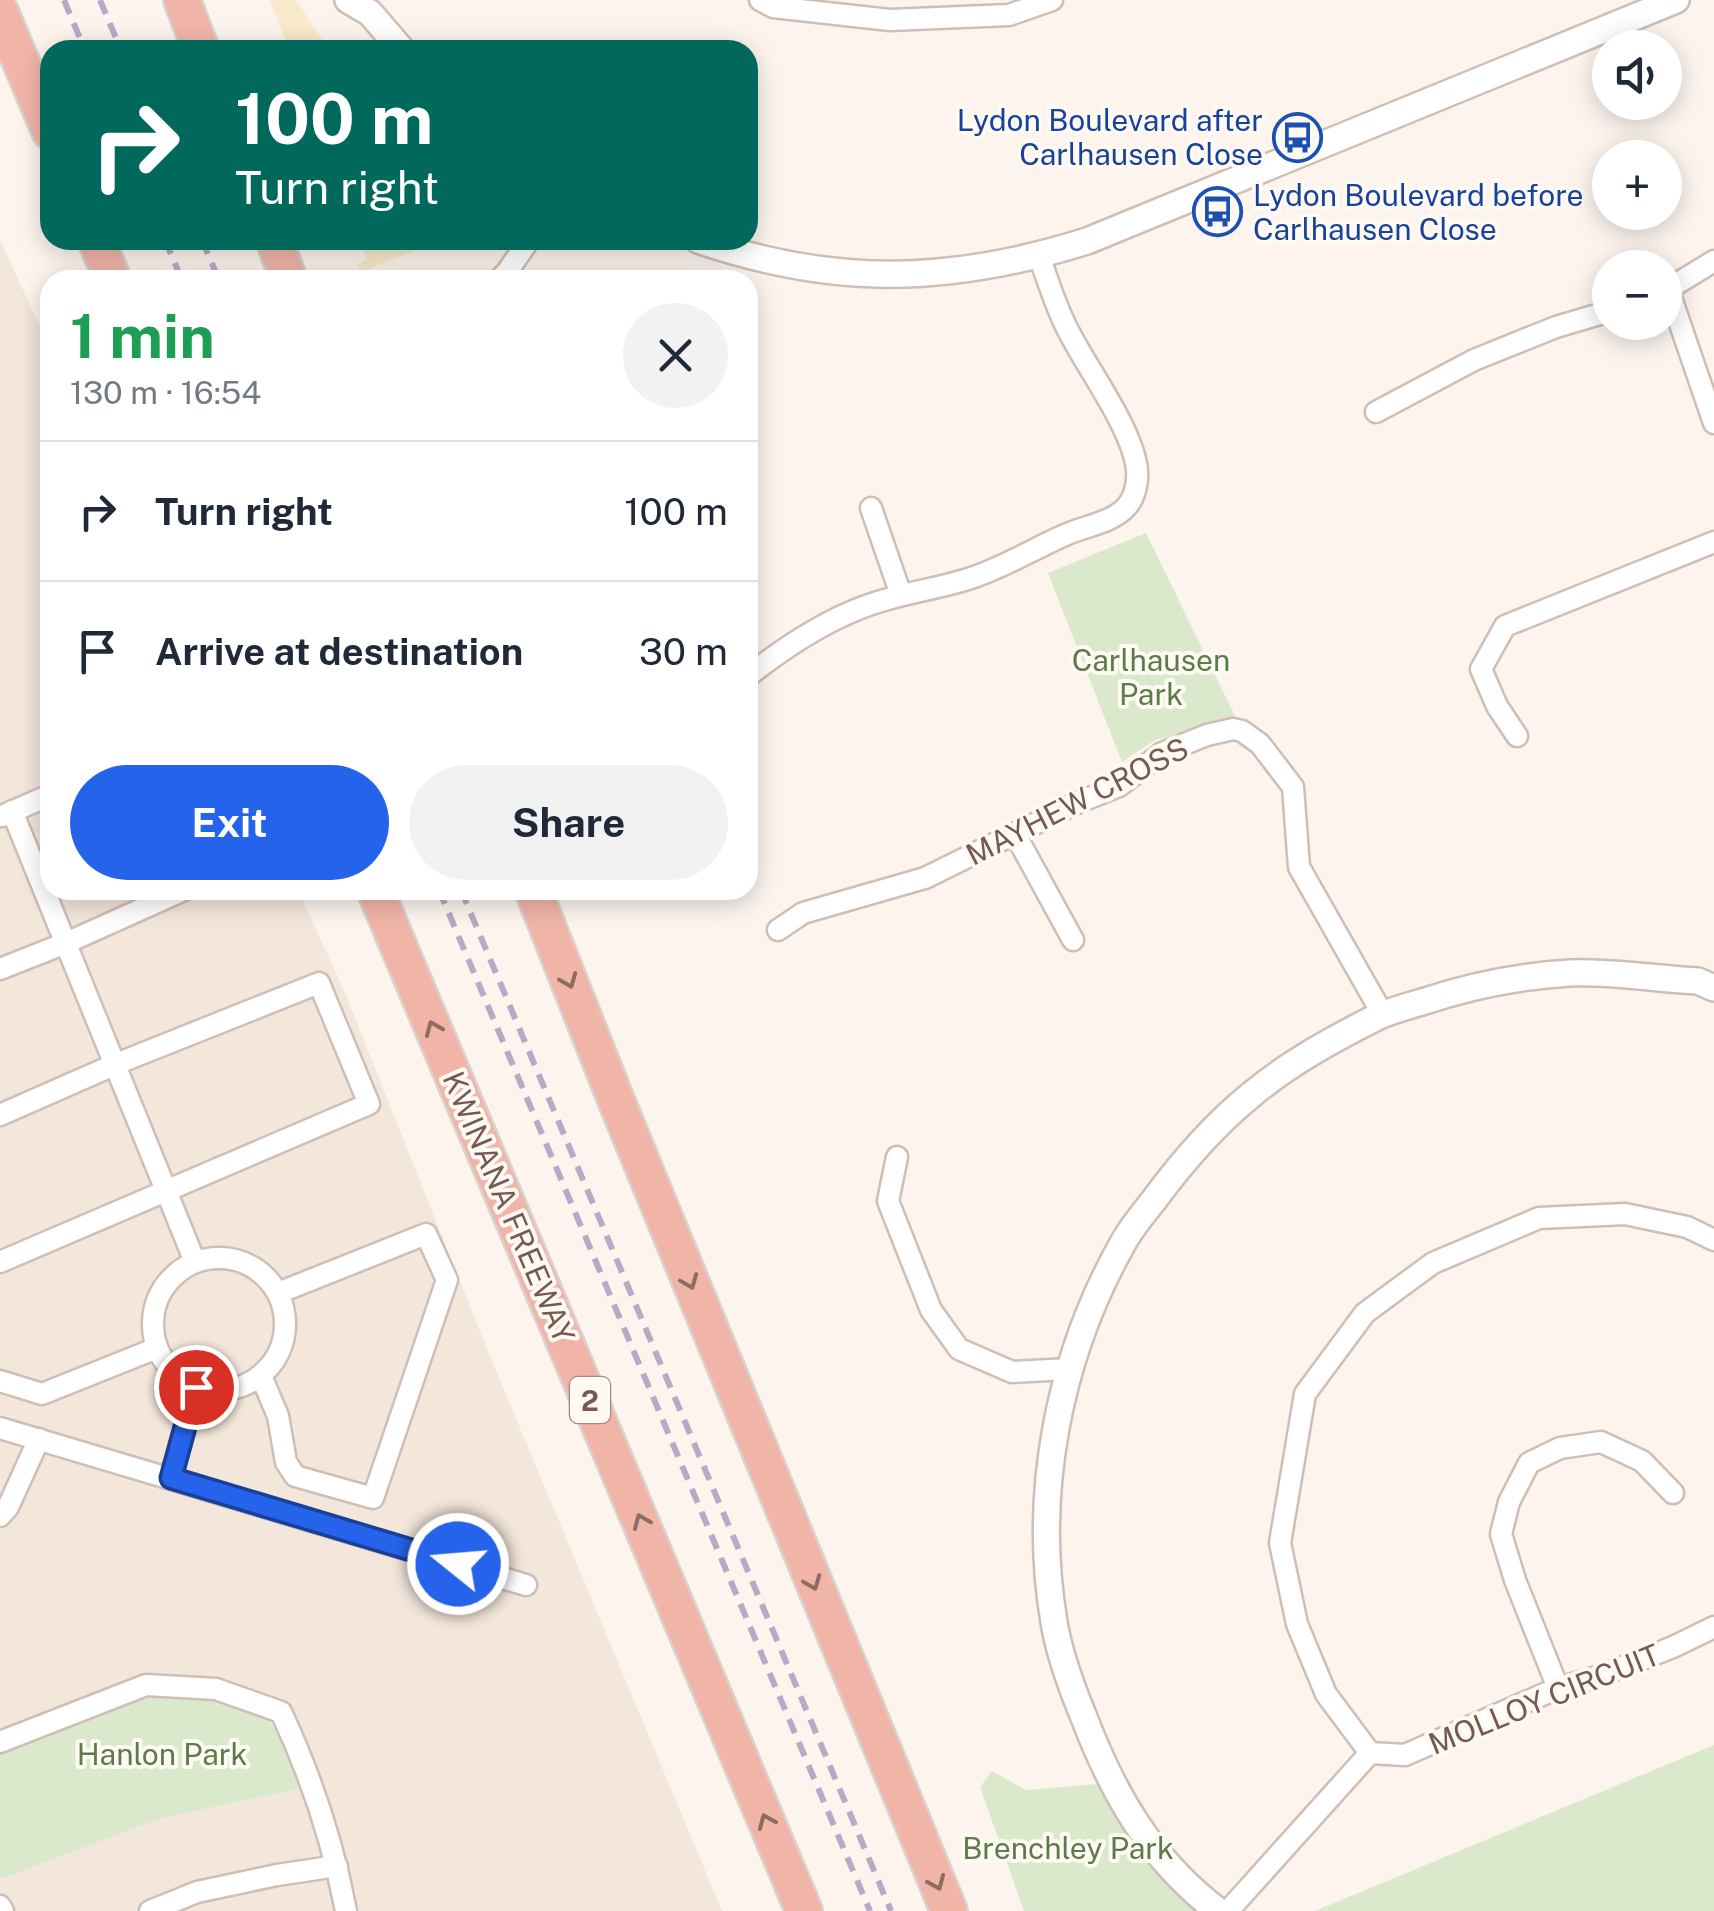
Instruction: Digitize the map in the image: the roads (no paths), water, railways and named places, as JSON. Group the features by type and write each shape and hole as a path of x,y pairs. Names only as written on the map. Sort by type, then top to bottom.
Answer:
{"highway":[{"path":"182,0 197,40"},
{"path":"0,12 40,107"},
{"name":"KWINANA FREEWAY","path":"379,900 804,1911"},
{"path":"537,900 948,1911"}],"street":[{"path":"348,0 370,13 393,40"},
{"path":"760,0 774,8 890,20 1009,15 1052,0"},
{"path":"733,250 797,268 883,276 940,274 1039,256 1124,226 1676,0"},
{"path":"758,668 811,631 850,612 901,594 969,579 1126,508 1135,493 1137,471 1131,449 1119,420 1068,332 1039,256"},
{"path":"1682,281 1714,262"},
{"path":"1376,412 1474,360 1592,316"},
{"path":"1682,332 1714,423"},
{"path":"871,508 901,594"},
{"path":"1517,736 1497,706 1480,669 1505,626 1714,542"},
{"name":"MAYHEW CROSS","path":"778,930 804,913 925,878 1119,786 1162,753 1206,735 1242,731 1260,744 1292,788 1299,867 1382,1014"},
{"path":"40,799 6,814 40,887"},
{"path":"1016,834 1073,940"},
{"path":"46,900 195,1262"},
{"path":"0,970 162,900"},
{"path":"1218,1911 1192,1892 1157,1854 1123,1805 1074,1692 1054,1623 1047,1547 1049,1462 1076,1343 1124,1241 1192,1152 1250,1095 1303,1058 1382,1014 1510,979 1573,973 1698,981 1714,988"},
{"path":"0,1115 319,983 368,1104 0,1262"},
{"path":"898,1157 888,1201 931,1310 959,1349 1012,1372 1070,1369"},
{"path":"1228,1911 1370,1753 1326,1694 1297,1624 1280,1543 1305,1394 1366,1313 1433,1263 1539,1218 1625,1214 1687,1227 1714,1240"},
{"path":"261,1376 278,1416 286,1462 295,1476 373,1498 446,1280 426,1234 278,1293"},
{"path":"234,1259 252,1266 278,1293 285,1315 284,1338 276,1359 261,1376 241,1387 218,1391 196,1387 179,1378 156,1348 152,1328 154,1306 177,1272 195,1262 234,1259"},
{"path":"0,1382 42,1394 156,1348"},
{"path":"171,1478 196,1387"},
{"path":"0,1428 526,1584"},
{"path":"0,1516 39,1439"},
{"path":"1558,1688 1514,1580 1501,1534 1509,1502 1530,1463 1560,1448 1601,1442 1642,1461 1673,1492"},
{"name":"MOLLOY CIRCUIT","path":"1370,1753 1404,1755 1558,1688 1600,1676 1714,1627"},
{"path":"0,1742 146,1685 216,1689 281,1712 301,1755 338,1866 346,1911"},
{"path":"150,1911 197,1892 338,1866"}],"railway":[{"path":"64,0 81,40"},
{"path":"100,0 117,40"},
{"path":"169,250 178,270"},
{"path":"206,250 215,270"},
{"path":"443,900 870,1911"},
{"path":"465,900 891,1911"}],"place":[{"name":"Lydon Boulevard after Carlhausen Close","path":"1298,137"},
{"name":"Lydon Boulevard before Carlhausen Close","path":"1218,212"}],"park label":[{"name":"Carlhausen Park","path":"1151,677"},
{"name":"Hanlon Park","path":"162,1754"},
{"name":"Brenchley Park","path":"1068,1848"}]}
